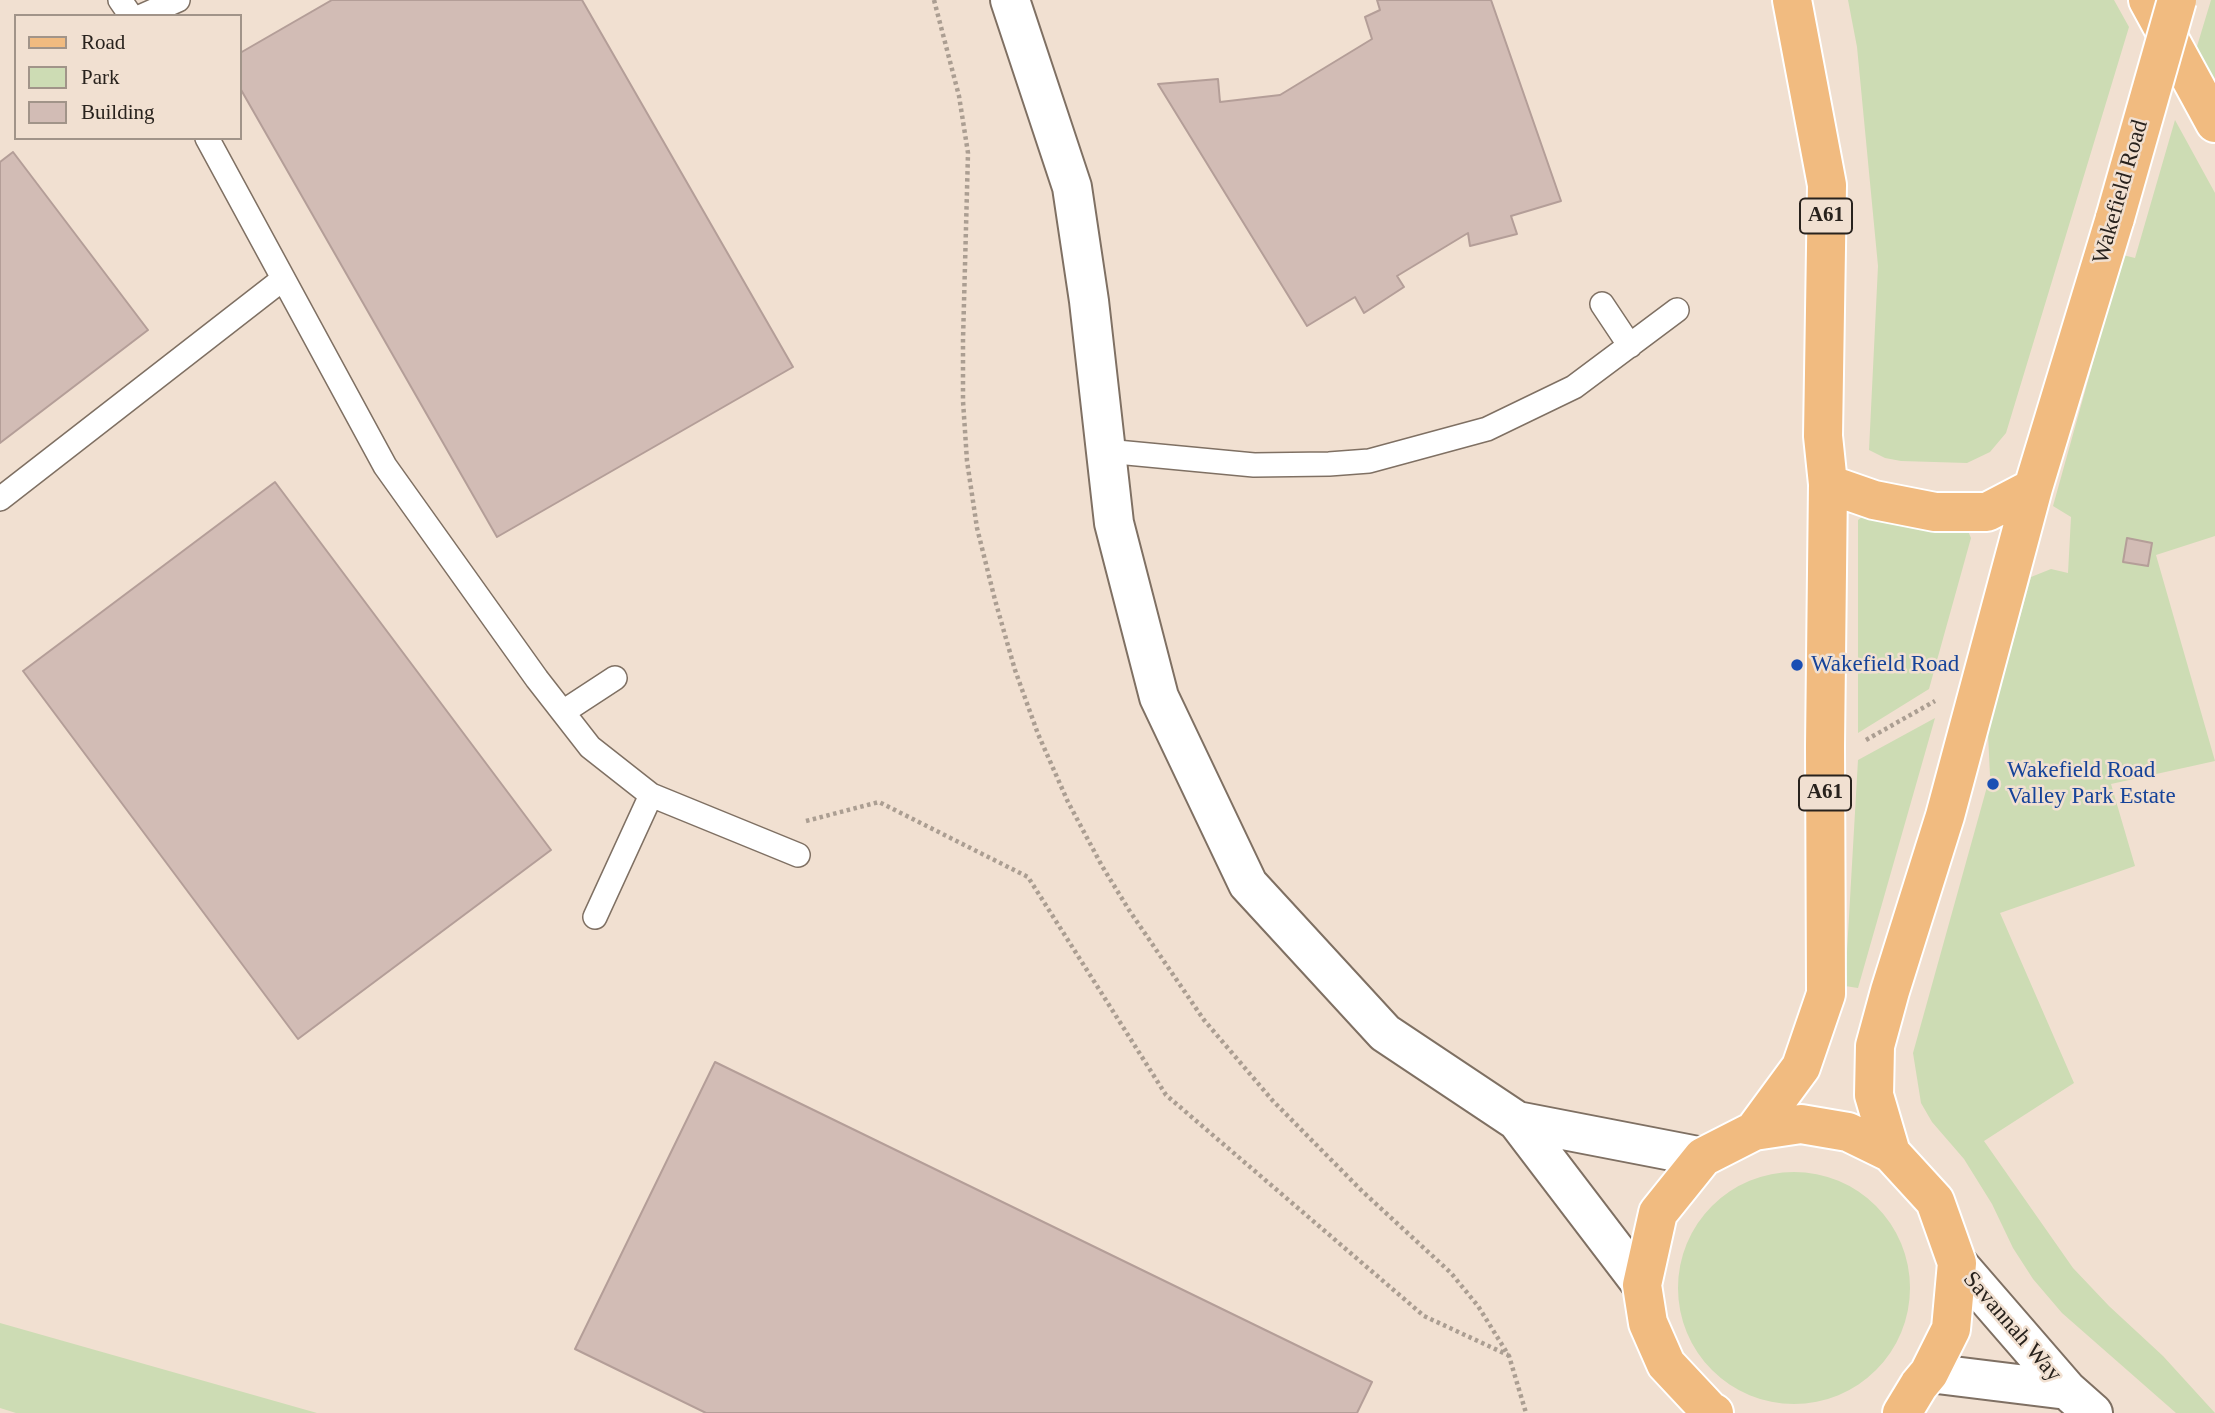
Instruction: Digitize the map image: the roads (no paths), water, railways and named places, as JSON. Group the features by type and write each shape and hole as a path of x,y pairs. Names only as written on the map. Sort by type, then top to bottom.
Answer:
{"main road":[{"name":"A61","path":"1754,1131 1801,1068 1826,994 1828,484 1823,436 1826,185 1792,0"},
{"path":"2148,0 2215,123"},
{"name":"Wakefield Road","path":"1891,1153 1874,1095 1875,1046 1945,816 2033,488 2115,218 2177,0"},
{"path":"1828,484 1874,500 1935,512 1987,512 2033,488"},
{"name":"Wakefield Road","path":"1712,1412 1666,1364 1648,1323 1642,1285 1658,1213 1703,1157 1754,1131 1801,1124 1848,1132 1891,1153 1935,1201 1956,1263 1951,1329 1917,1390 1884,1413"}],"street":[{"path":"1010,0 1072,187 1090,301 1114,523 1159,697 1248,884 1385,1033 1517,1121 1642,1285"},
{"path":"1517,1121 1703,1157"},
{"name":"Savannah Way","path":"1956,1263 2080,1401"},
{"name":"Savannah Way","path":"1917,1390 2080,1401"}],"lane":[{"path":"146,14 178,0"},
{"path":"208,140 385,466 590,747 651,795 798,855"},
{"path":"0,499 283,279"},
{"path":"1602,304 1630,346"},
{"path":"1106,451 1254,464 1369,461 1487,429 1574,387 1677,310"},
{"path":"563,712 615,678"},
{"path":"595,917 651,795"}],"place":[{"name":"Wakefield Road","path":"1797,665"},
{"name":"Wakefield Road Valley Park Estate","path":"1993,784"}]}
